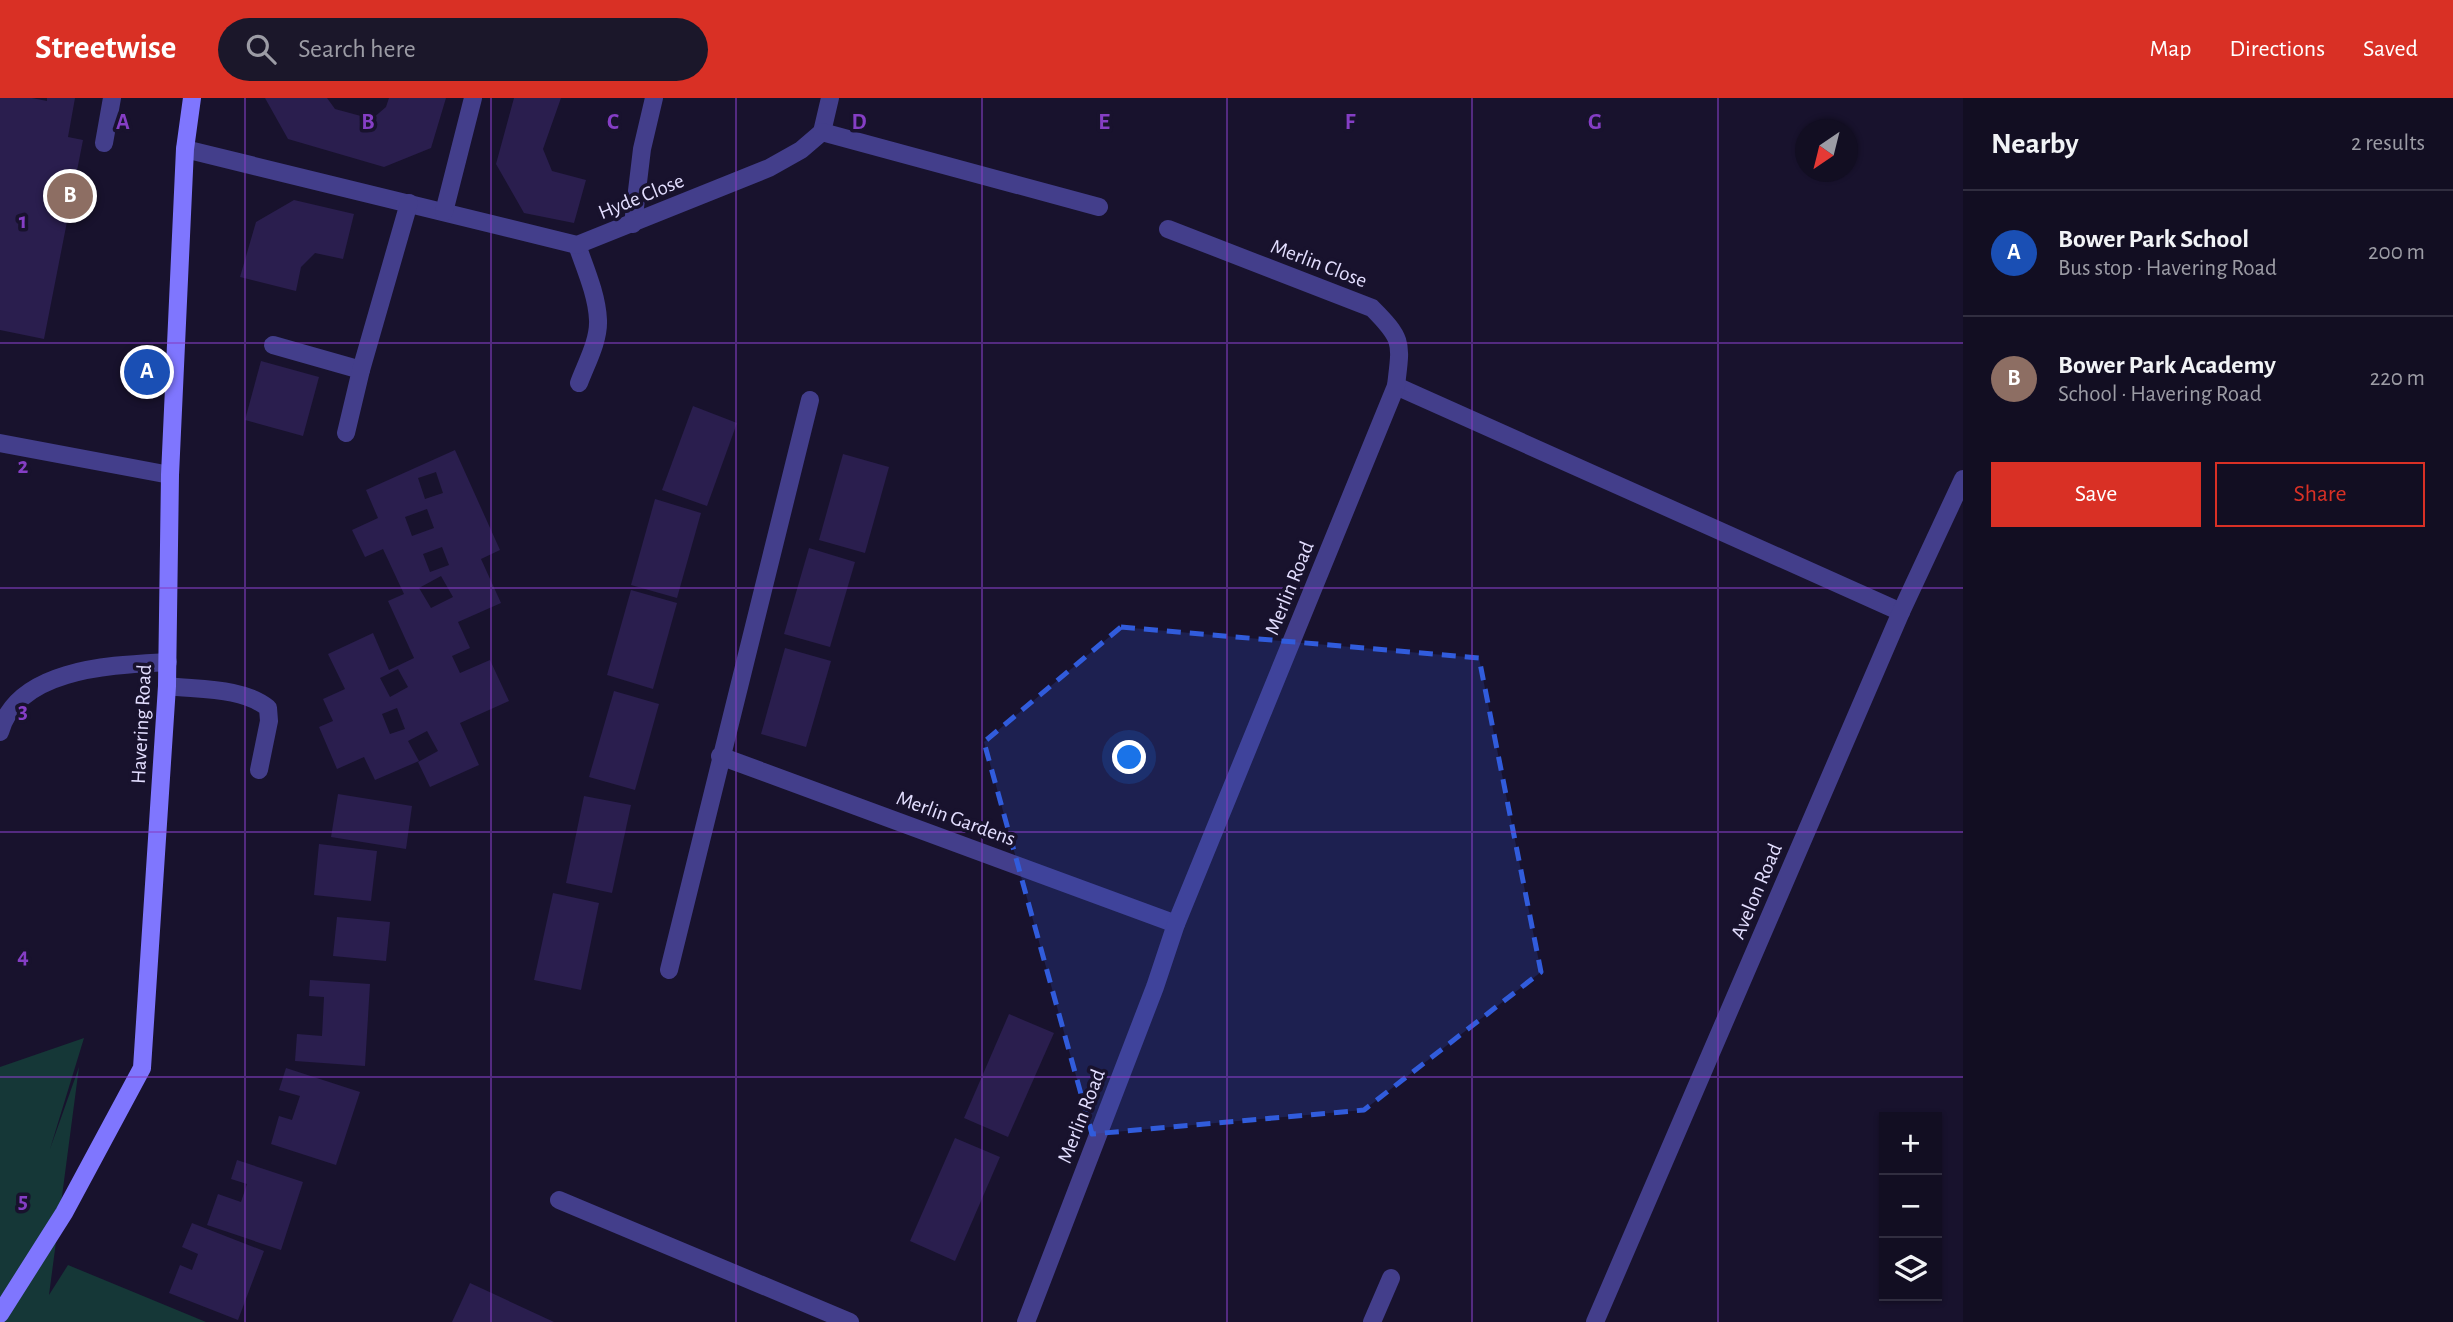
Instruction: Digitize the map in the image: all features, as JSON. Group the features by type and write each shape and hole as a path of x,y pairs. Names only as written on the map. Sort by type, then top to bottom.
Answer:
{"main road":[{"name":"Havering Road","path":"0,1314 64,1213 142,1068 167,686 170,475 186,149 192,98"}],"street":[{"path":"104,143 112,98"},
{"path":"444,212 473,98"},
{"path":"633,224 642,149 654,98"},
{"path":"830,98 822,132 1099,207"},
{"name":"Hyde Close","path":"577,245 769,169 801,150 822,132"},
{"path":"186,149 577,245 589,279 598,322 579,383"},
{"path":"346,433 361,370 409,203"},
{"name":"Merlin Close","path":"1168,229 1372,308 1390,326 1400,346 1396,386"},
{"path":"273,345 361,370"},
{"path":"1396,386 1901,612"},
{"name":"Merlin Road","path":"1026,1322 1155,987 1176,923 1396,386"},
{"path":"669,970 810,400"},
{"path":"0,443 170,475"},
{"name":"Avelon Road","path":"1595,1322 1901,612 1963,479"},
{"path":"0,732 2,724 16,704 36,687 60,677 108,666 168,662"},
{"path":"167,686 236,694 257,700 268,708 269,721 260,770"},
{"name":"Merlin Gardens","path":"720,756 1176,923"},
{"path":"559,1200 850,1322"},
{"path":"1372,1322 1391,1278"}],"highlighted area":[{"path":"1121,627 1479,658 1541,972 1364,1110 1092,1134 984,742"}],"green space":[{"path":"84,1038 50,1149 79,1067 49,1295 68,1265 206,1322 0,1322 0,1067"}],"building":[{"path":"0,98 47,101 47,98 75,98 68,137 83,140 44,339 0,330"},
{"path":"265,98 327,98 335,109 372,119 386,107 389,98 446,98 431,148 384,167 288,139"},
{"path":"514,98 561,98 543,149 552,171 586,180 574,223 524,213 496,164"},
{"path":"294,200 354,214 343,259 315,253 301,267 296,291 240,277 256,222"},
{"path":"261,361 319,377 303,436 245,420"},
{"path":"693,406 737,423 707,506 662,490"},
{"path":"455,450 500,550 481,559 501,603 458,622 470,648 452,656 460,673 490,660 509,701 460,723 479,765 430,787 418,762 438,751 427,731 408,741 419,761 375,780 364,757 337,769 319,727 333,721 323,699 345,689 328,654 373,633 389,670 414,658 388,601 404,594 383,549 365,557 352,530 378,518 366,490","holes":["436,472 443,493 425,499 418,478","427,509 434,528 412,536 405,517","442,547 449,565 430,572 423,554","441,576 453,597 431,608 419,588","398,669 408,687 390,697 380,678","397,708 405,729 390,734 382,714"]},
{"path":"843,454 889,467 865,553 819,540"},
{"path":"655,499 701,513 677,598 631,585"},
{"path":"809,548 855,562 830,647 784,634"},
{"path":"631,590 677,603 653,689 607,675"},
{"path":"785,648 831,661 806,747 761,734"},
{"path":"614,691 659,704 635,790 589,777"},
{"path":"338,794 412,806 406,849 331,837"},
{"path":"584,796 631,805 612,893 566,883"},
{"path":"319,844 377,851 371,901 314,895"},
{"path":"553,893 599,903 581,990 534,980"},
{"path":"337,917 390,922 386,961 333,956"},
{"path":"310,980 370,984 365,1066 295,1061 297,1034 322,1036 324,997 309,996"},
{"path":"1009,1014 1054,1033 1008,1137 964,1118"},
{"path":"286,1068 360,1092 336,1165 271,1144 279,1116 292,1120 300,1096 279,1090"},
{"path":"955,1138 1000,1157 955,1261 910,1241"},
{"path":"237,1160 303,1182 281,1250 207,1225 218,1194 241,1202 247,1184 231,1179"},
{"path":"192,1223 264,1251 238,1320 169,1293 180,1265 192,1270 198,1254 182,1247"},
{"path":"470,1283 554,1322 452,1322"}],"place":[{"name":"Bower Park Academy","path":"70,196"},
{"name":"Bower Park School","path":"147,372"}]}
